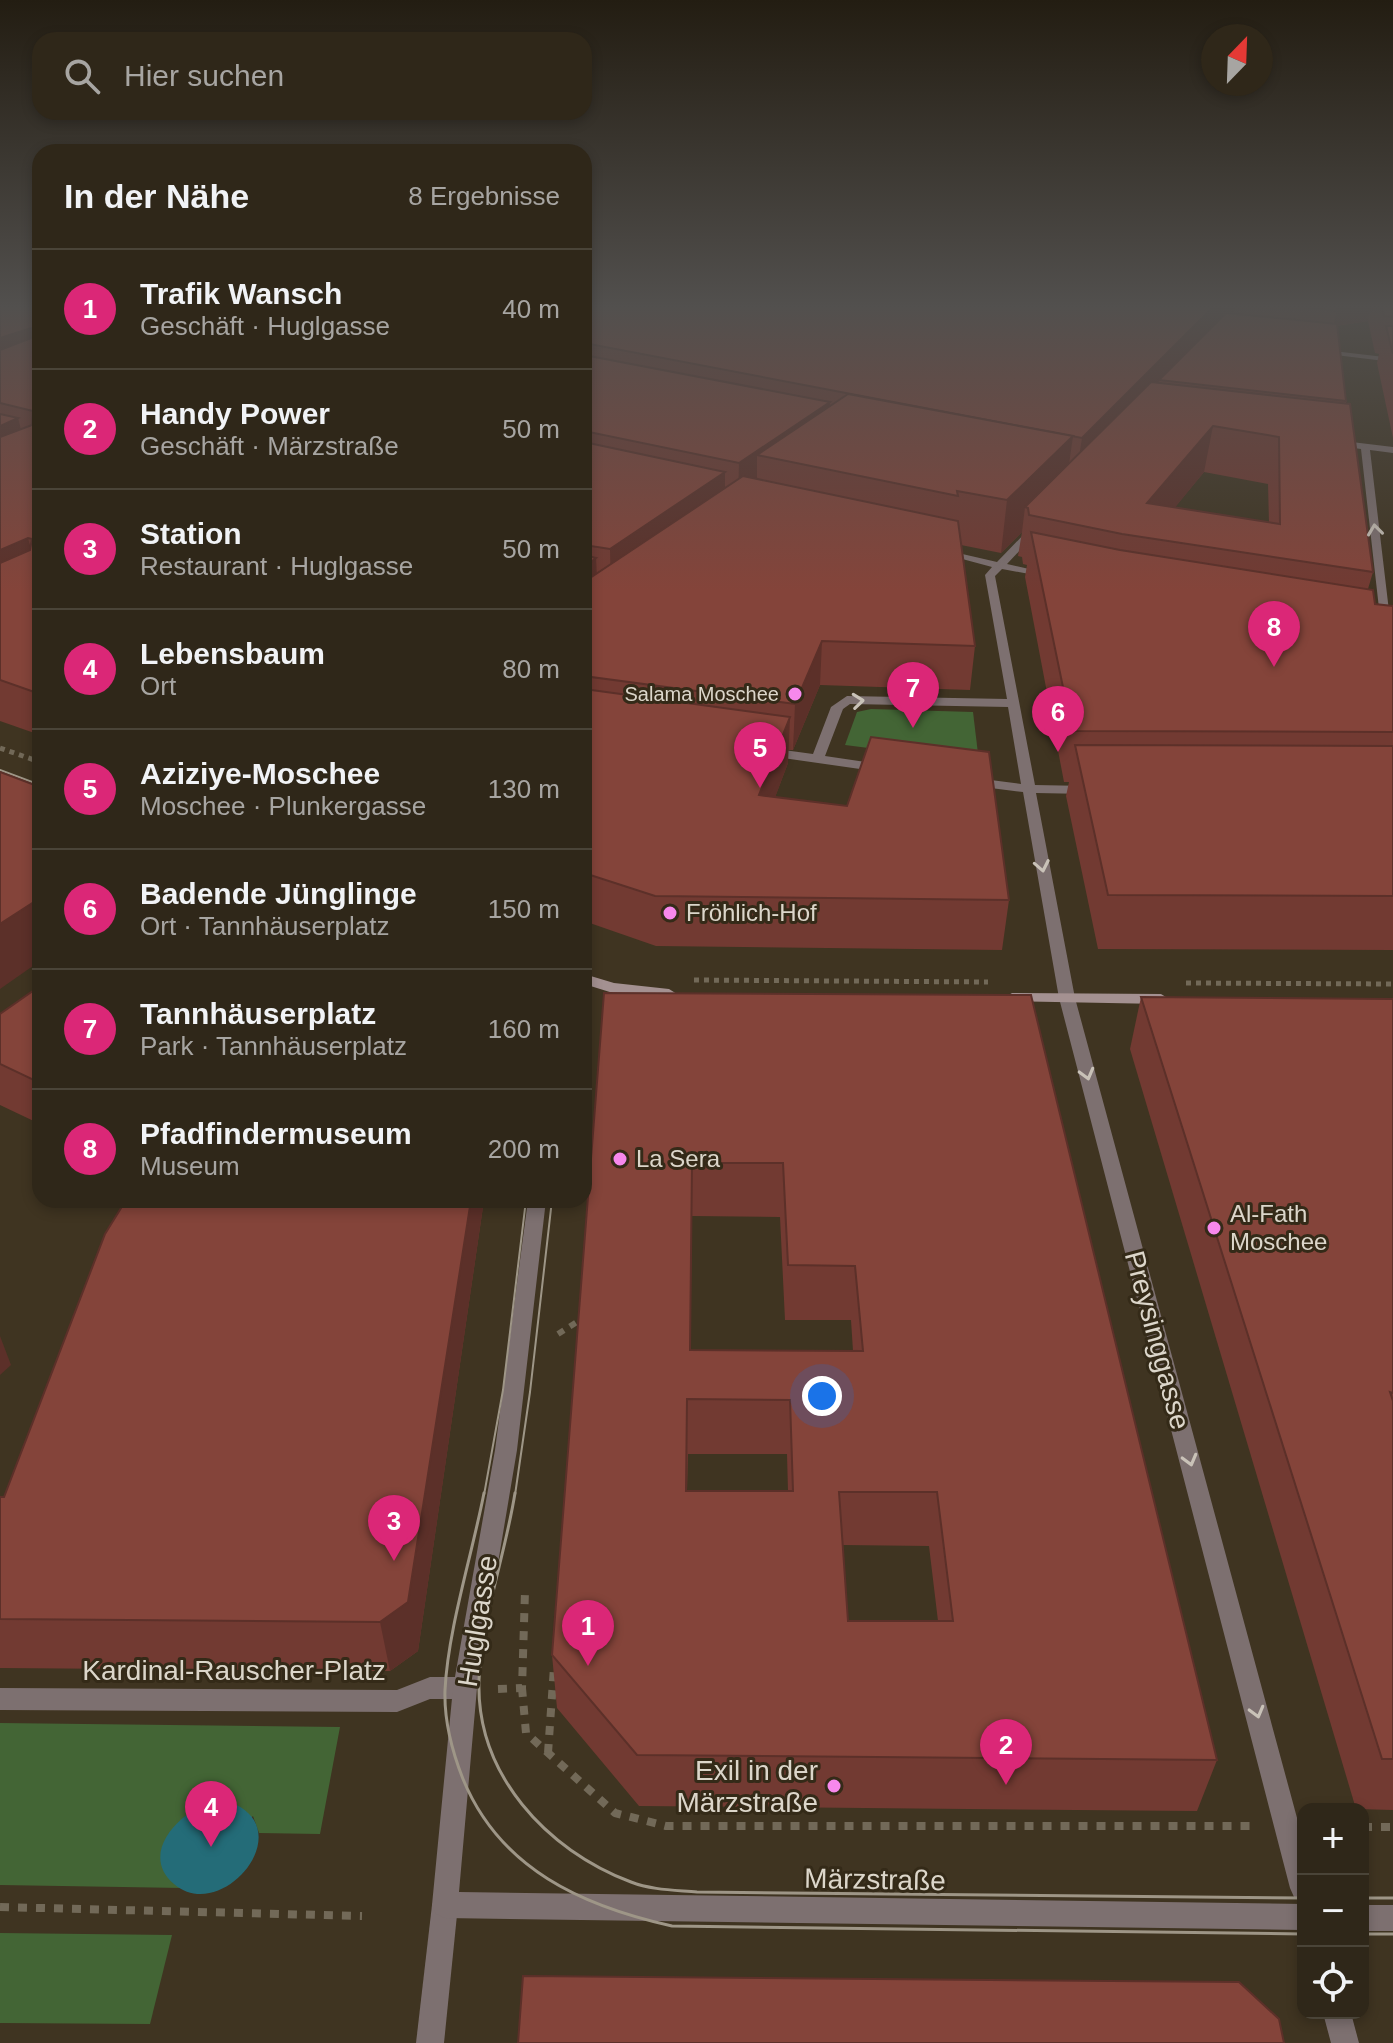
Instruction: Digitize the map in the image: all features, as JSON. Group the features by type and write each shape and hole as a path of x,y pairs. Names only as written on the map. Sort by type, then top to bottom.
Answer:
{"main road":[{"path":"592,981 639,992 680,994"},
{"path":"990,998 1067,998 1175,991"}],"street":[{"path":"1318,441 1393,450"},
{"path":"1365,447 1391,636 1372,633"},
{"path":"818,759 837,707 847,700 1014,703 990,575 1040,524"},
{"path":"938,552 1061,579"},
{"name":"Preysinggasse","path":"1014,703 1027,789 1067,998 1300,1875"},
{"path":"755,750 893,770"},
{"path":"967,781 1027,789 1107,790"},
{"name":"Huglgasse","path":"430,2043 465,1688 506,1450 536,1208"},
{"name":"Kardinal-Rauscher-Platz","path":"0,1699 397,1701 430,1688 465,1688"},
{"name":"Märzstraße","path":"445,1905 1297,1917"},
{"path":"1369,1918 1393,1918"},
{"path":"1339,2019 1345,2043"}],"path":[{"path":"0,748 32,759"},
{"path":"692,980 1002,982"},
{"path":"1175,991 1393,984"},
{"path":"579,1336 581,1305"},
{"path":"558,1334 580,1320"},
{"path":"525,1591 522,1688 526,1733 615,1813 666,1826 1287,1826"},
{"path":"548,1754 555,1661"},
{"path":"465,1688 522,1688"},
{"path":"1369,1827 1393,1827"},
{"path":"0,1907 362,1916"}],"green space":[{"path":"871,709 973,712 979,762 845,745 857,712"},
{"path":"0,1723 340,1727 320,1834 259,1833 253,1816 175,1884 183,1888 0,1885"},
{"path":"0,1933 172,1935 150,2024 0,2023"}],"water":[{"path":"224,1800 247,1812 258,1829 257,1848 248,1867 233,1882 214,1892 194,1893 174,1884 163,1871 160,1857 163,1843 171,1830 196,1809"}],"building":[{"path":"0,399 32,399 32,411 0,403"},
{"path":"592,399 816,399 830,402 739,463 592,433"},
{"path":"840,399 877,399 1073,436 1007,500 957,491 958,496 757,455"},
{"path":"879,399 1121,399 1082,438"},
{"path":"1134,399 1308,399 1350,404 1373,572 1122,534 1029,515 1025,507","holes":["1213,426 1279,437 1280,524 1147,503"]},
{"path":"0,414 18,418 0,426"},
{"path":"32,425 32,539 0,550 0,437"},
{"path":"592,444 725,472 610,549 592,546"},
{"path":"743,476 958,521 975,646 822,641 795,704 592,677 592,577"},
{"path":"1031,532 1120,550 1373,590 1375,604 1393,606 1393,732 1072,731"},
{"path":"32,539 32,691 0,680 0,563 30,550"},
{"path":"592,690 790,717 759,795 847,806 871,737 989,752 1009,900 655,896 592,876"},
{"path":"1075,745 1393,746 1393,896 1108,895"},
{"path":"0,772 32,784 32,903 0,924"},
{"path":"32,992 32,1079 0,1064 0,1014"},
{"path":"604,993 1031,995 1217,1760 637,1755 552,1655 587,1208 592,1208 592,1146","holes":["692,1163 783,1163 788,1265 855,1266 863,1351 690,1350","687,1399 790,1400 793,1491 686,1491","839,1492 937,1492 953,1621 848,1621"]},
{"path":"1141,997 1393,999 1393,1393 1390,1392 1393,1401 1393,1759 1382,1759"},
{"path":"121,1208 470,1208 408,1602 380,1622 0,1619 0,1497 4,1497 105,1234"},
{"path":"523,1976 1239,1982 1279,2019 1284,2043 518,2043"}],"tram line":[{"path":"0,770 32,782"},
{"path":"484,1495 503,1390 525,1208"},
{"path":"515,1495 551,1208"},
{"path":"484,1493 455,1617 447,1667 446,1713 455,1758 479,1810 499,1837 522,1860 548,1879 607,1907 672,1926 1297,1934"},
{"path":"515,1493 484,1633 479,1680 481,1714 503,1777 522,1804 545,1829 600,1868 647,1887 697,1892 1297,1898"},
{"path":"1369,1898 1393,1898"},
{"path":"1369,1934 1393,1934"}],"place":[{"name":"Pfadfindermuseum","path":"1274,667"},
{"name":"Salama Moschee","path":"795,694"},
{"name":"Tannhäuserplatz","path":"913,728"},
{"name":"Badende Jünglinge","path":"1058,752"},
{"name":"Aziziye-Moschee","path":"760,788"},
{"name":"Fröhlich-Hof","path":"670,913"},
{"name":"La Sera","path":"620,1159"},
{"name":"Al-Fath Moschee","path":"1214,1228"},
{"name":"Station","path":"394,1561"},
{"name":"Trafik Wansch","path":"588,1666"},
{"name":"Handy Power","path":"1006,1785"},
{"name":"Exil in der Märzstraße","path":"834,1786"},
{"name":"Lebensbaum","path":"211,1847"}]}
